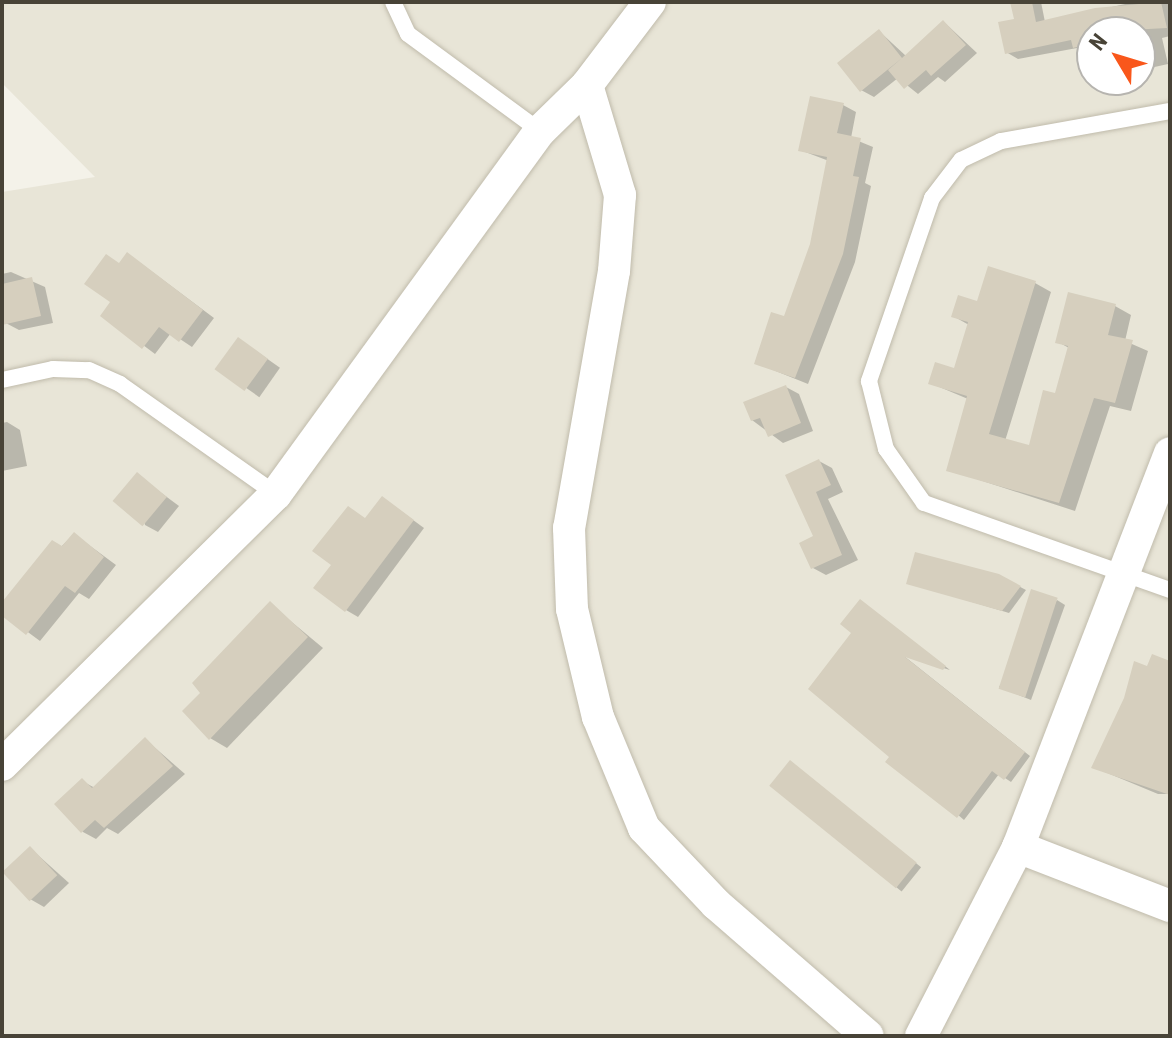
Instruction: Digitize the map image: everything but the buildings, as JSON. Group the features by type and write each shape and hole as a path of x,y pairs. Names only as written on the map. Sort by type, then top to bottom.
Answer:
{"street":[{"path":"2,765 276,494 540,131 587,85 650,2"},
{"path":"587,85 620,195 614,271 569,528 572,609 598,717 644,828 716,904 868,1036"},
{"path":"921,1036 1018,847 1170,453"},
{"path":"1018,847 1170,906"}],"lane":[{"path":"393,2 408,34 540,131"},
{"path":"1170,111 1001,141 961,160 932,198 869,381 886,449 924,503 1170,590"},
{"path":"2,380 53,369 89,370 120,384 276,494"}],"shaded area":[{"path":"2,2 1170,2 1170,1036 2,1036 2,192 95,177 2,83"}]}
